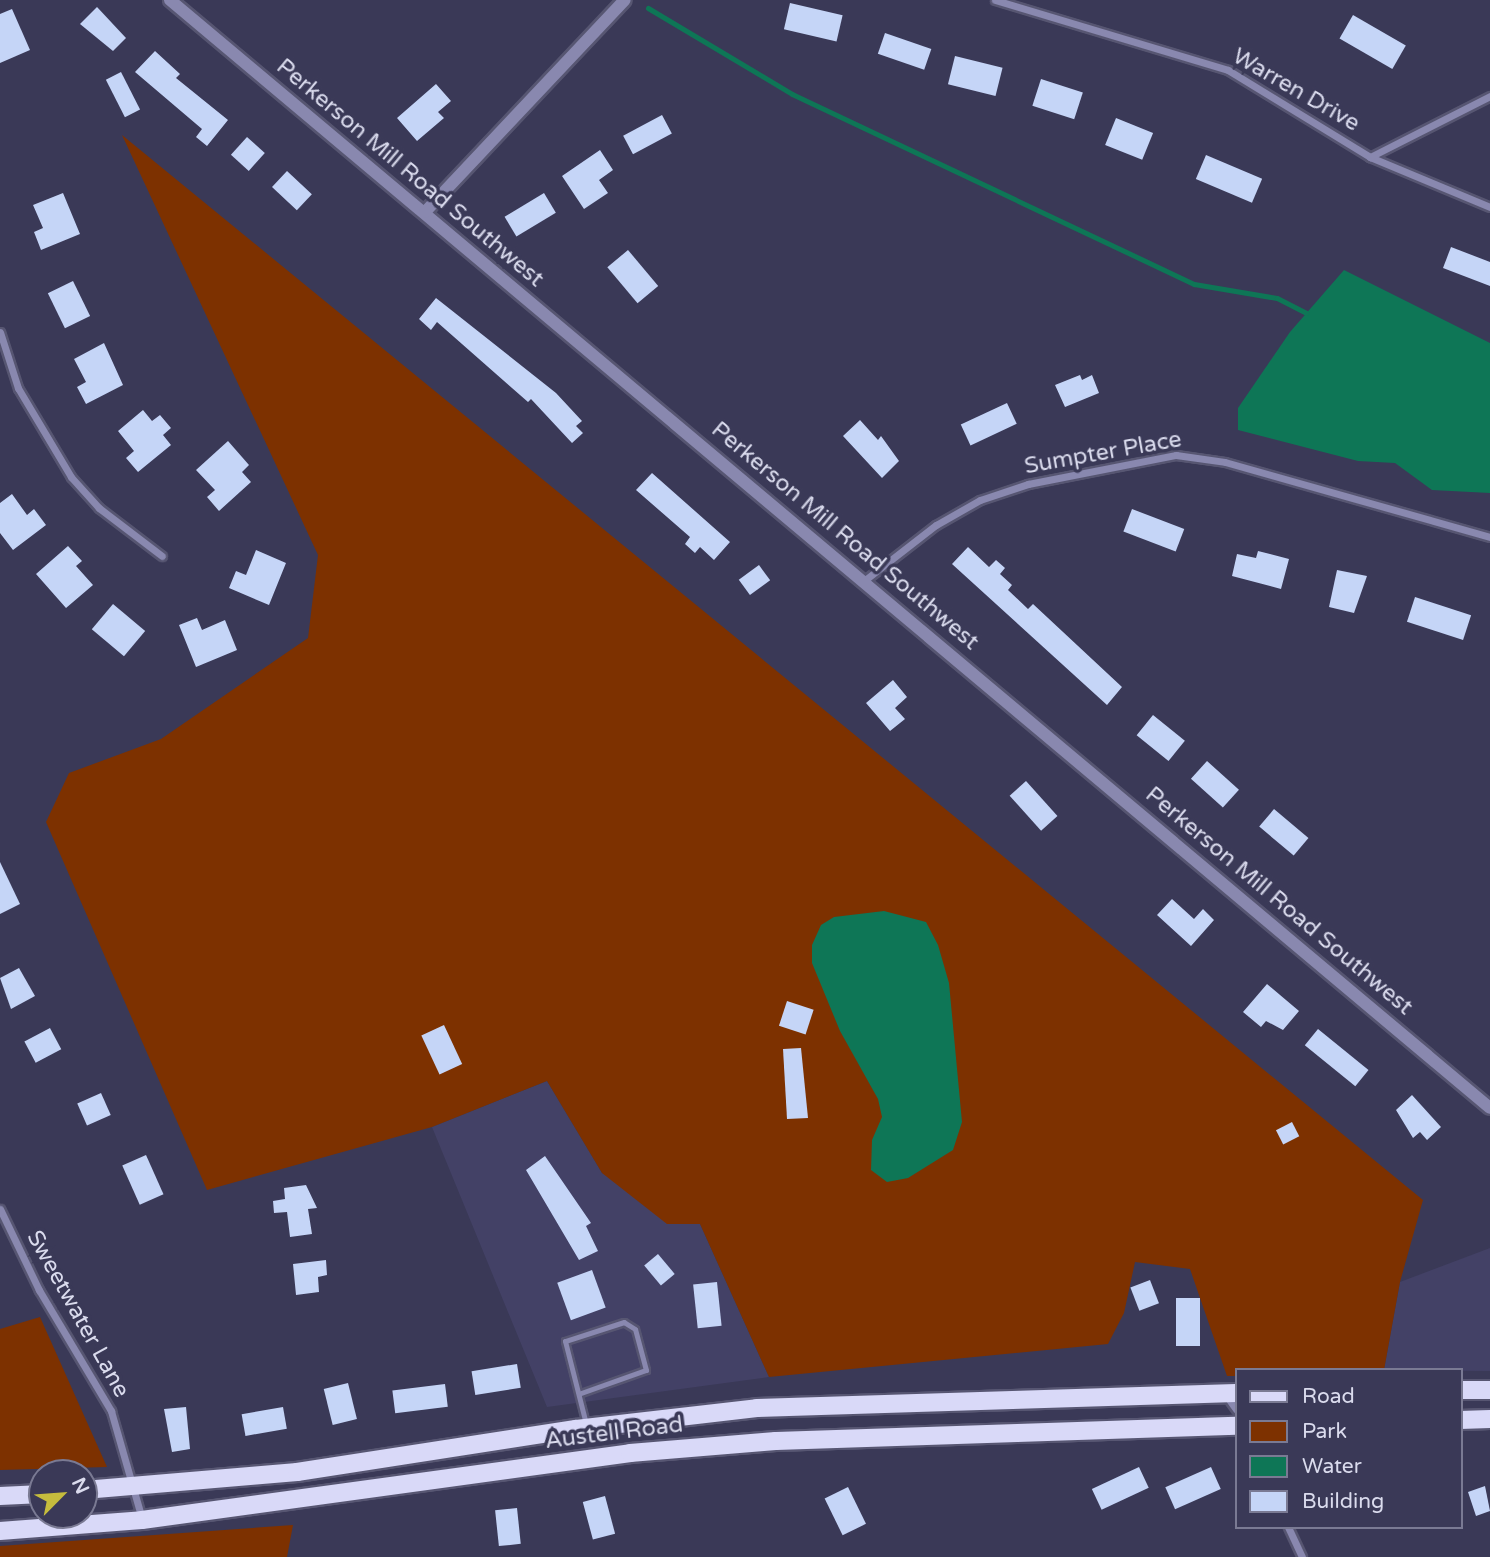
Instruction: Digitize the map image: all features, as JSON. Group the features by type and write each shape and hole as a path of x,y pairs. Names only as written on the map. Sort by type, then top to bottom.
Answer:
{"main road":[{"path":"1462,1390 1490,1390"},
{"name":"Austell Road","path":"98,1489 297,1472 587,1427 833,1404 1231,1394"},
{"path":"1462,1420 1490,1419"},
{"name":"Austell Road","path":"0,1531 142,1520 630,1453 871,1435 1234,1426"},
{"path":"0,1496 28,1495"}],"street":[{"name":"Perkerson Mill Road Southwest","path":"170,0 865,580 1490,1108"},
{"path":"425,212 625,0"},
{"name":"Warren Drive","path":"995,0 1228,70 1370,157 1490,207"},
{"path":"1370,157 1490,96"},
{"path":"0,332 28,409 71,477 99,508 162,556"},
{"name":"Sumpter Place","path":"865,580 936,525 980,500 1028,484 1176,454 1225,462 1490,537"},
{"name":"Sweetwater Lane","path":"0,1209 39,1290 111,1411 142,1520"},
{"path":"1289,1529 1302,1557"}],"lane":[{"path":"581,1392 646,1370 635,1329 624,1322 565,1341 581,1392 587,1427"}],"shaded area":[{"path":"547,1081 602,1173 700,1224 769,1377 547,1407 432,1127"},
{"path":"1490,1248 1490,1371 1462,1371 1462,1368 1384,1368 1400,1282"}],"green space":[{"path":"122,135 1423,1200 1400,1282 1384,1368 1234,1368 1234,1376 1227,1376 1190,1269 1135,1262 1124,1313 1108,1344 769,1377 700,1224 667,1224 602,1173 547,1081 432,1127 207,1190 46,822 69,773 161,739 308,638 318,555"},
{"path":"40,1317 107,1467 98,1467 98,1459 28,1459 28,1469 0,1470 0,1329"},
{"path":"293,1525 287,1557 0,1557 0,1546"}],"water":[{"path":"1344,270 1490,343 1490,493 1432,490 1395,463 1358,461 1238,430 1238,408 1290,332"},
{"path":"884,911 926,922 938,945 949,983 962,1122 953,1150 908,1178 887,1182 871,1170 872,1140 882,1117 878,1099 840,1031 812,963 812,945 821,925 834,917"}],"building":[{"path":"790,3 843,15 837,41 784,29"},
{"path":"97,7 126,38 113,51 80,24"},
{"path":"12,9 30,50 0,63 0,14"},
{"path":"1353,15 1406,46 1392,69 1340,38"},
{"path":"885,33 931,49 924,70 878,54"},
{"path":"155,51 180,74 176,78 228,120 207,146 196,137 202,129 135,72"},
{"path":"955,56 1003,68 996,96 948,84"},
{"path":"121,72 140,109 125,117 106,80"},
{"path":"1041,79 1083,93 1074,119 1032,106"},
{"path":"436,84 451,101 438,112 444,118 417,141 397,118"},
{"path":"662,115 672,134 633,154 623,136"},
{"path":"1116,118 1153,133 1142,160 1105,145"},
{"path":"247,137 265,153 249,171 231,155"},
{"path":"600,150 613,170 599,180 608,193 584,209 562,176"},
{"path":"1206,155 1262,179 1252,203 1196,179"},
{"path":"287,171 312,194 297,210 272,187"},
{"path":"63,193 80,234 41,250 34,232 43,228 33,205"},
{"path":"544,193 556,213 516,236 505,217"},
{"path":"1451,247 1490,262 1490,286 1443,268"},
{"path":"628,250 658,286 638,303 607,267"},
{"path":"73,281 90,316 65,328 48,293"},
{"path":"436,298 556,393 582,421 576,426 583,433 572,443 531,399 528,402 437,322 431,330 419,319"},
{"path":"104,343 123,385 86,404 77,387 86,382 74,359"},
{"path":"1080,375 1082,380 1092,375 1099,393 1065,407 1055,385"},
{"path":"1007,403 1017,424 970,445 961,425"},
{"path":"143,410 152,421 160,415 171,428 163,435 171,445 138,472 126,458 134,451 118,431"},
{"path":"860,420 878,440 881,436 899,461 882,478 843,436"},
{"path":"228,441 249,465 242,472 251,482 219,511 207,497 215,490 196,470"},
{"path":"652,473 730,542 714,560 700,547 695,553 685,544 690,537 636,490"},
{"path":"12,494 27,515 34,509 46,525 13,550 0,533 0,503"},
{"path":"1132,509 1184,529 1176,551 1123,531"},
{"path":"68,546 82,561 76,566 93,585 66,608 36,574"},
{"path":"968,547 989,567 996,560 1005,568 1000,574 1012,585 1008,590 1028,609 1033,604 1122,687 1107,705 952,564"},
{"path":"256,550 286,563 269,605 229,588 236,571 246,575"},
{"path":"1258,551 1289,559 1281,589 1232,576 1237,554 1256,558"},
{"path":"759,565 770,580 750,595 739,580"},
{"path":"1337,570 1367,576 1354,613 1329,607"},
{"path":"1415,597 1471,615 1463,640 1407,622"},
{"path":"113,604 145,631 124,656 92,629"},
{"path":"197,618 202,630 225,620 237,650 196,667 179,625"},
{"path":"893,680 907,697 895,708 905,719 890,731 866,703"},
{"path":"1153,715 1185,741 1169,761 1137,735"},
{"path":"1207,761 1239,790 1223,808 1191,779"},
{"path":"1026,781 1057,816 1041,831 1010,796"},
{"path":"1274,809 1308,838 1294,856 1259,827"},
{"path":"0,862 20,904 0,914"},
{"path":"1172,899 1194,919 1203,909 1214,920 1191,946 1157,915"},
{"path":"19,968 35,996 11,1009 0,978"},
{"path":"1267,984 1299,1011 1283,1030 1266,1021 1261,1027 1243,1012"},
{"path":"787,1001 814,1010 806,1034 779,1026"},
{"path":"444,1025 462,1064 440,1075 421,1036"},
{"path":"50,1028 61,1049 36,1063 24,1042"},
{"path":"1318,1029 1369,1070 1355,1086 1305,1045"},
{"path":"801,1048 808,1118 787,1119 783,1049"},
{"path":"101,1093 111,1115 87,1126 77,1104"},
{"path":"1412,1095 1441,1127 1427,1140 1420,1132 1413,1138 1396,1110"},
{"path":"1292,1122 1299,1136 1283,1144 1276,1130"},
{"path":"146,1155 163,1194 140,1205 122,1166"},
{"path":"545,1156 591,1223 586,1226 598,1251 579,1260 526,1170"},
{"path":"306,1185 317,1208 308,1209 312,1234 290,1237 287,1212 274,1213 273,1201 285,1199 284,1188"},
{"path":"658,1254 675,1274 661,1285 644,1266"},
{"path":"326,1260 327,1275 318,1277 319,1292 296,1295 293,1264"},
{"path":"592,1270 606,1308 571,1320 557,1283"},
{"path":"1150,1280 1159,1303 1139,1311 1130,1288"},
{"path":"717,1282 722,1326 698,1328 693,1285"},
{"path":"1176,1298 1200,1298 1200,1346 1176,1346"},
{"path":"517,1364 521,1388 475,1395 472,1371"},
{"path":"348,1383 357,1419 333,1425 324,1389"},
{"path":"445,1384 448,1407 395,1413 392,1390"},
{"path":"186,1407 190,1449 172,1452 164,1409"},
{"path":"283,1407 287,1429 245,1436 242,1414"},
{"path":"1139,1467 1149,1488 1102,1510 1092,1489"},
{"path":"1211,1467 1221,1489 1175,1509 1165,1487"},
{"path":"1485,1486 1490,1511 1476,1516 1468,1492"},
{"path":"848,1487 866,1524 843,1535 825,1498"},
{"path":"605,1496 615,1534 593,1540 583,1502"},
{"path":"517,1508 521,1544 499,1546 495,1510"}],"waterway":[{"path":"648,8 792,94 1194,284 1277,298 1306,313"}]}
